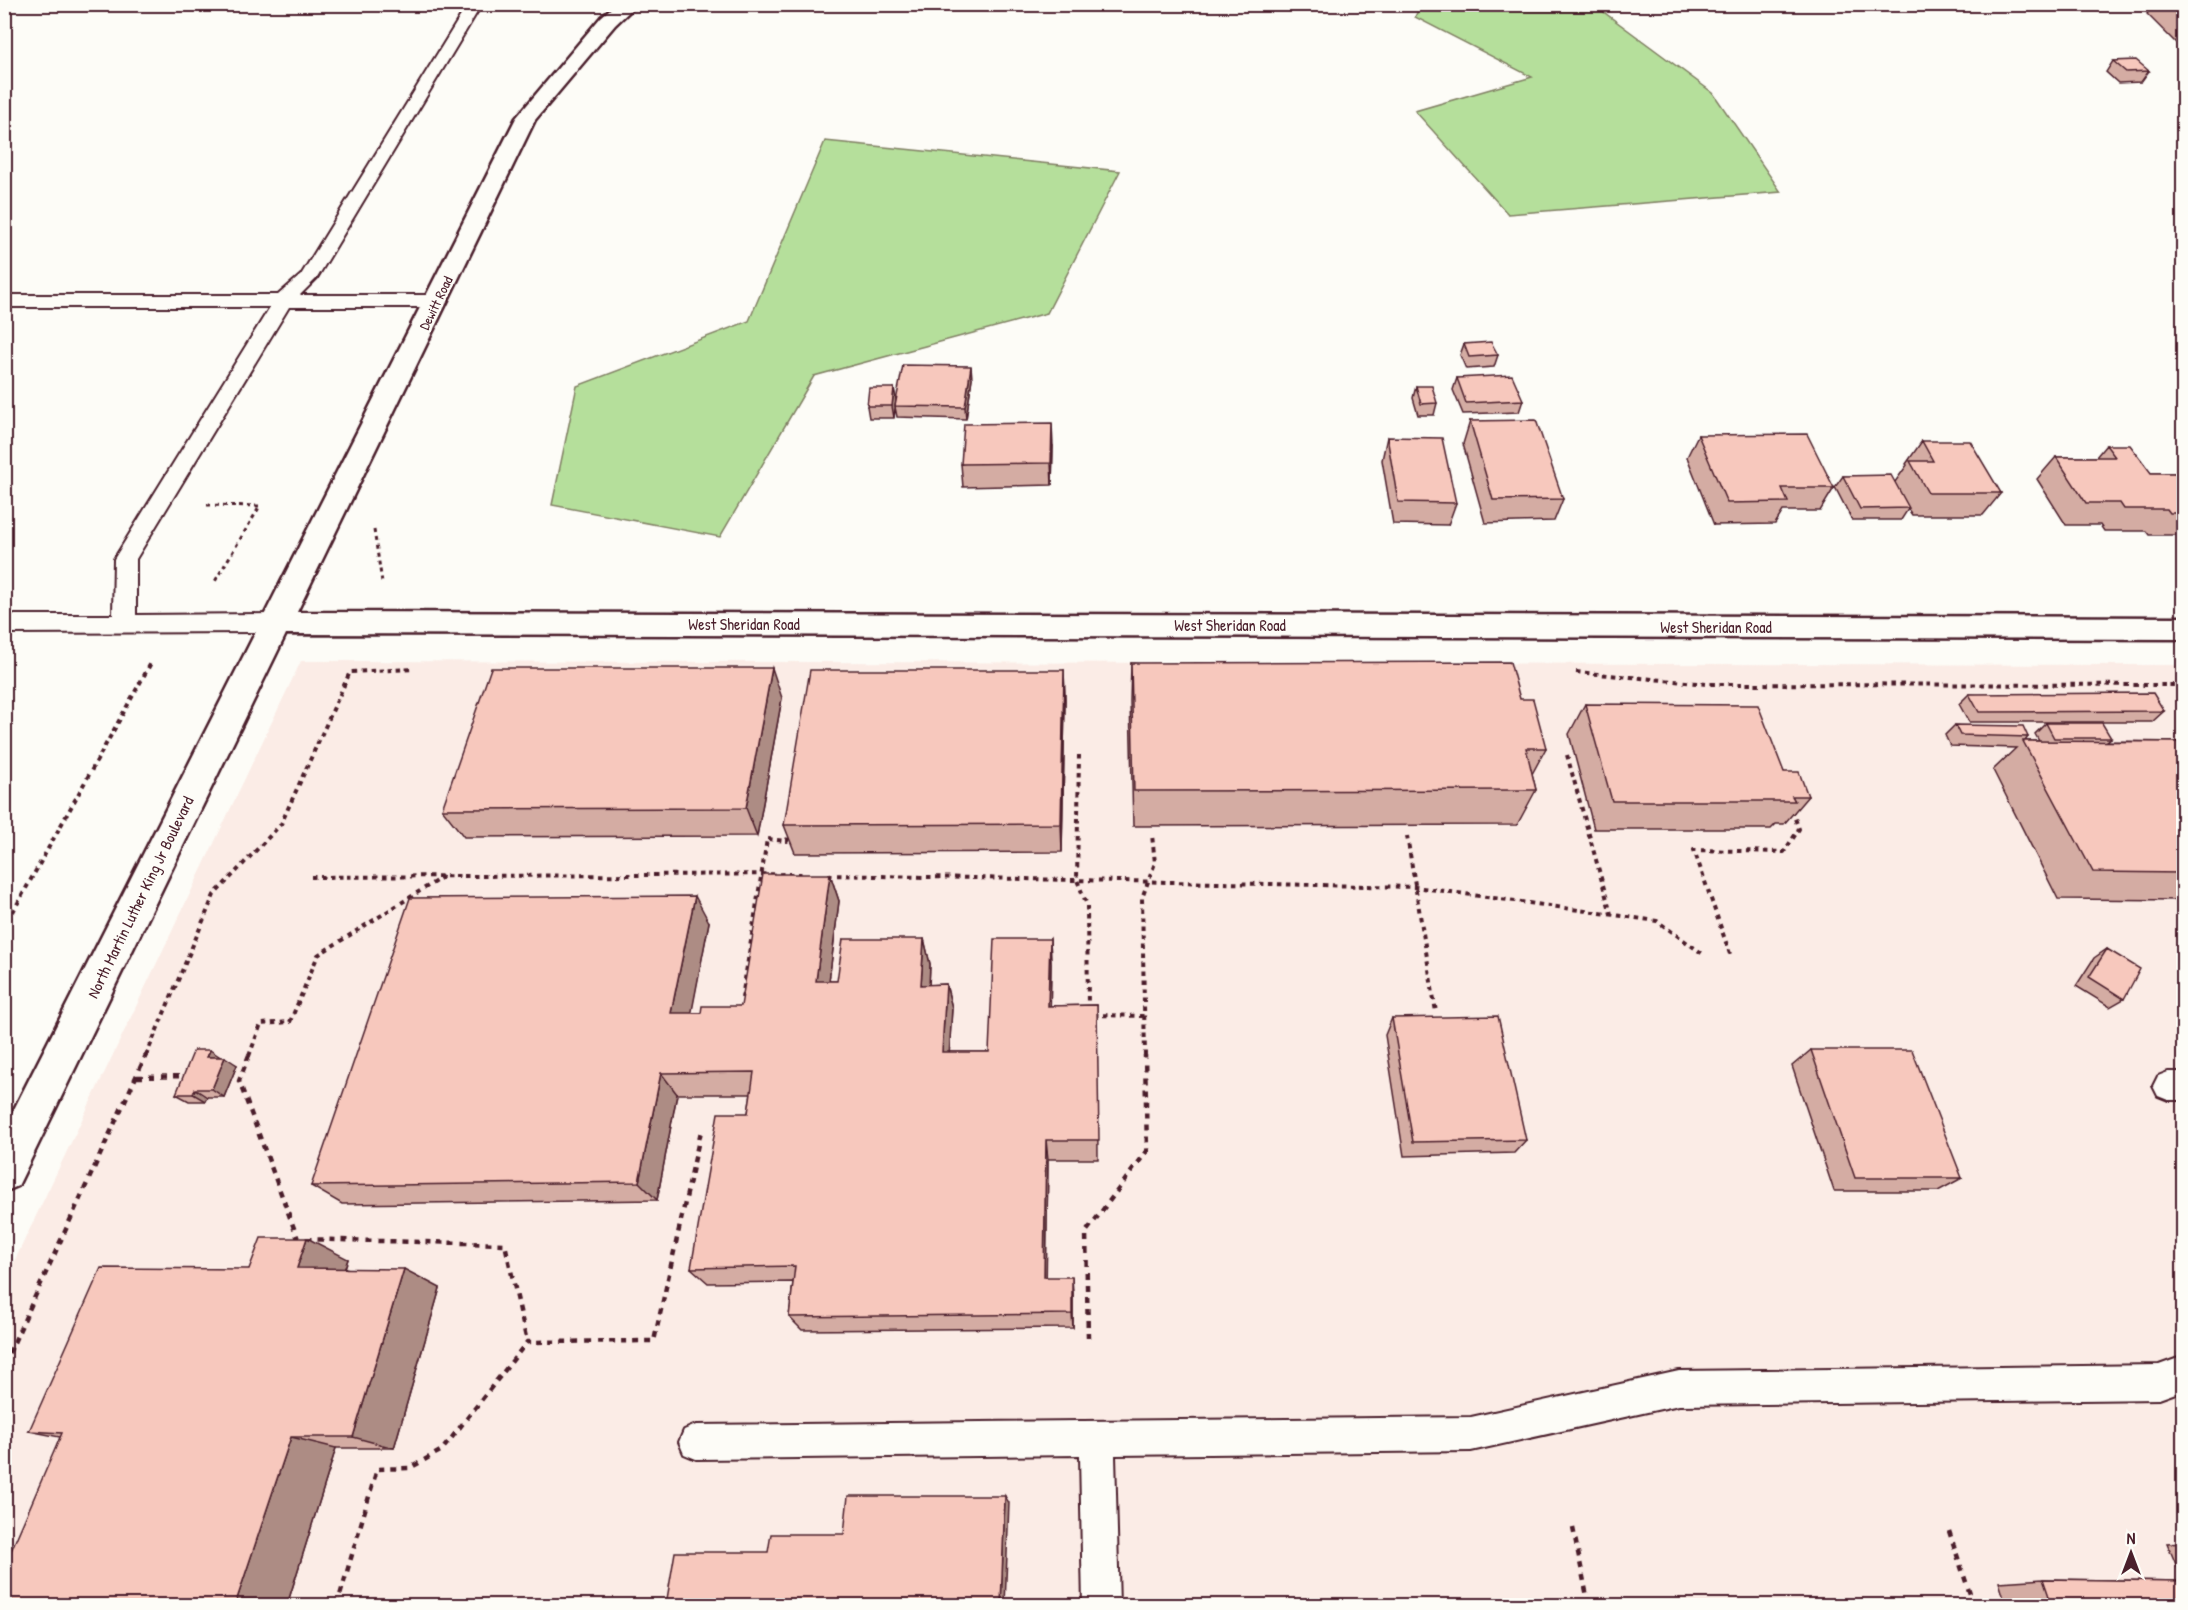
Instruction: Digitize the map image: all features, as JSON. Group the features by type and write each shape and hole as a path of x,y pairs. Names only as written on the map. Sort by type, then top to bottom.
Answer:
{"street":[{"name":"Dewitt Road","path":"276,623 526,118 608,21 628,4"},
{"name":"West Sheridan Road","path":"276,623 2184,628"},
{"name":"North Martin Luther King Jr Boulevard","path":"4,1172 276,623"}],"lane":[{"path":"124,623 125,559 283,301 308,278 475,4"},
{"path":"4,301 437,301"},
{"path":"4,624 276,623"},
{"path":"696,1442 1471,1434 1680,1388 2159,1382 2184,1373"},
{"path":"1097,1438 1101,1605"}],"path":[{"path":"159,504 260,506 210,589"},
{"path":"374,529 383,586"},
{"path":"4,928 152,661"},
{"path":"4,1364 137,1077 214,895 281,824 350,672 420,669"},
{"path":"1569,671 1707,684 2184,685"},
{"path":"1079,755 1077,880 1087,905 1089,1015 1145,1016"},
{"path":"1567,755 1611,914"},
{"path":"1730,954 1694,850 1785,852 1799,829 1791,807"},
{"path":"741,1006 767,839 787,841 789,830"},
{"path":"1088,1338 1086,1232 1147,1151 1142,898 1155,863 1152,835"},
{"path":"1407,836 1436,1012"},
{"path":"311,877 808,874"},
{"path":"447,875 318,955 290,1022 261,1024 239,1080 298,1239 506,1244 527,1342"},
{"path":"820,875 1416,887 1657,921 1704,954"},
{"path":"137,1077 194,1076"},
{"path":"527,1342 654,1341 701,1131"},
{"path":"337,1605 377,1469 410,1468 442,1450 527,1342"},
{"path":"1573,1527 1588,1605"},
{"path":"1949,1531 1974,1605"}],"shaded area":[{"path":"301,661 2183,665 2183,1605 5,1605 4,1283"}],"green space":[{"path":"1421,4 1594,5 1713,93 1781,192 1508,214 1415,111 1532,77 1415,17"},
{"path":"825,141 1120,171 1047,313 814,376 720,537 552,505 577,386 749,321"}],"building":[{"path":"2173,4 2184,4 2184,15"},
{"path":"2136,60 2149,71 2126,72 2113,61"},
{"path":"1491,342 1498,355 1469,357 1464,344"},
{"path":"903,365 971,366 965,407 895,406"},
{"path":"1512,375 1523,400 1466,403 1457,378"},
{"path":"1416,386 1432,386 1437,403 1421,404"},
{"path":"869,388 894,388 892,406 867,406"},
{"path":"1536,420 1563,499 1493,500 1470,421"},
{"path":"1052,423 1051,463 961,464 964,424"},
{"path":"1807,434 1834,488 1782,488 1788,502 1727,503 1698,435"},
{"path":"1387,437 1442,438 1456,503 1398,502"},
{"path":"1922,441 1970,441 2001,493 1928,493 1910,461 1933,461"},
{"path":"2106,445 2130,445 2151,473 2184,473 2184,513 2170,513 2167,509 2124,509 2120,503 2086,503 2056,457 2115,457"},
{"path":"1891,475 1909,508 1860,509 1843,476"},
{"path":"1510,662 1520,699 1533,699 1546,748 1526,748 1536,790 1134,791 1131,663"},
{"path":"491,668 772,668 746,808 442,809"},
{"path":"810,670 1064,670 1061,824 784,825"},
{"path":"2153,693 2164,711 1979,712 1969,694"},
{"path":"1585,704 1758,705 1784,772 1799,772 1808,796 1792,796 1795,801 1612,801"},
{"path":"2046,723 2102,723 2111,738 2054,738"},
{"path":"1955,725 2023,726 2028,737 1960,735"},
{"path":"2023,741 2184,742 2184,873 2093,872"},
{"path":"763,874 830,874 816,981 837,981 843,939 924,939 921,985 946,984 942,1052 989,1052 994,939 1050,939 1048,1006 1097,1005 1099,1140 1046,1140 1044,1277 1072,1277 1072,1314 789,1317 795,1266 691,1268 718,1113 748,1113 754,1072 661,1073 639,1182 311,1186 410,898 695,896 671,1013 701,1013 702,1006 741,1006"},
{"path":"2107,949 2140,969 2124,999 2089,977"},
{"path":"1498,1016 1526,1140 1413,1142 1392,1018"},
{"path":"194,1050 210,1050 207,1057 225,1057 212,1089 195,1089 193,1094 176,1094"},
{"path":"1811,1050 1912,1050 1962,1178 1855,1178"},
{"path":"261,1238 307,1238 297,1268 404,1269 353,1437 291,1437 235,1605 4,1605 4,1567 62,1433 29,1431 101,1268 249,1269"},
{"path":"848,1496 1005,1496 1001,1605 666,1605 675,1552 768,1552 771,1534 844,1534"},
{"path":"2043,1579 2184,1581 2184,1605 2052,1605"}]}
